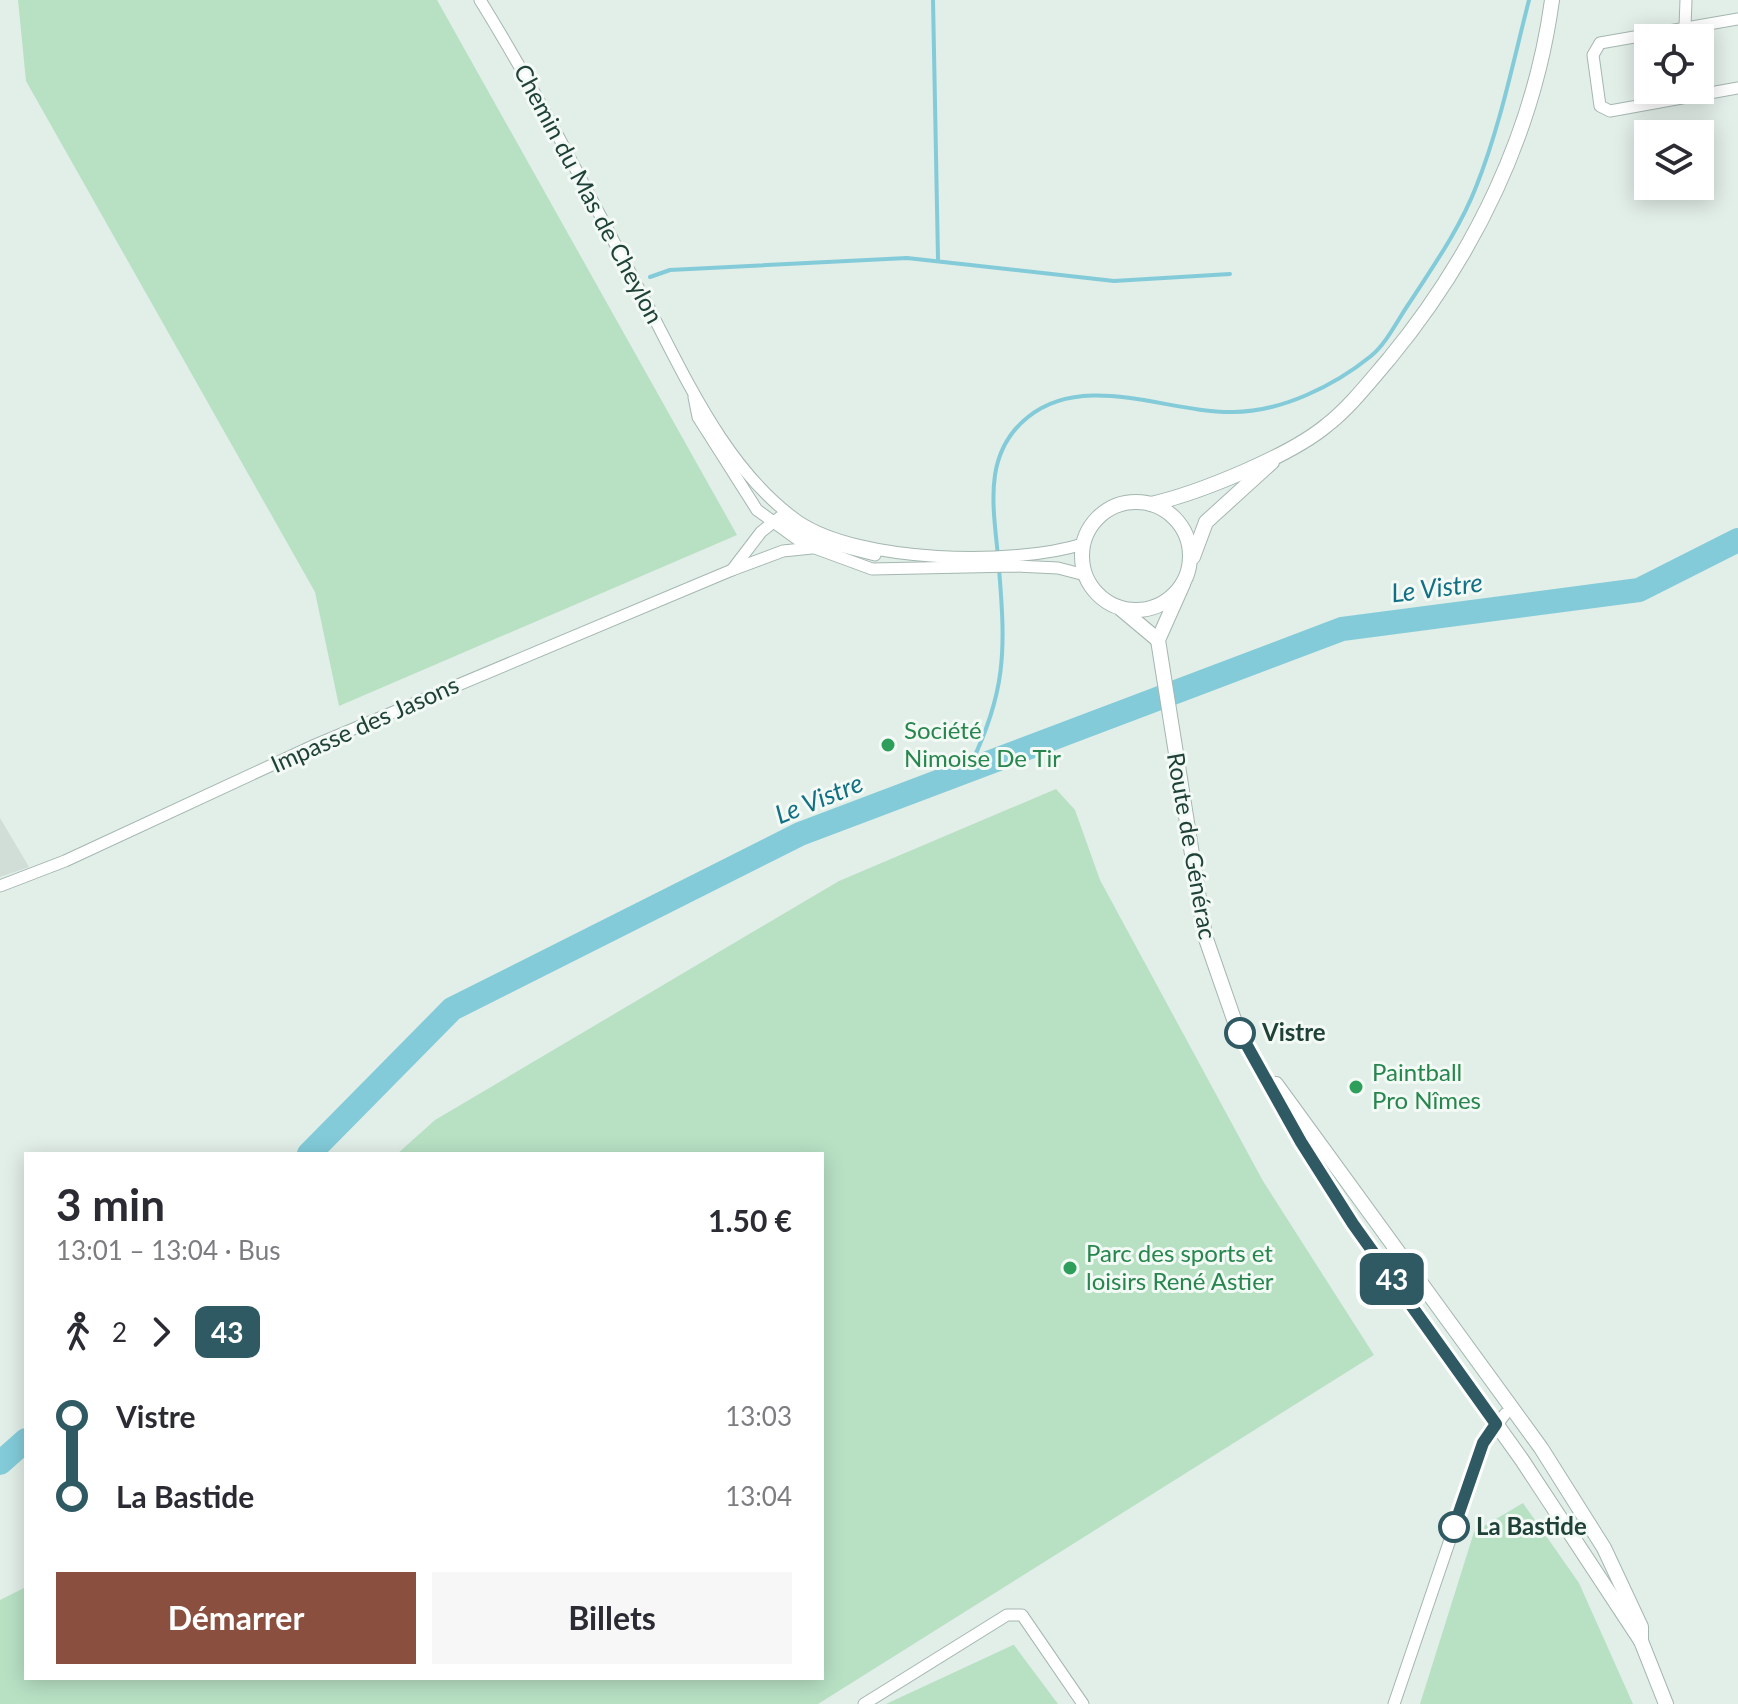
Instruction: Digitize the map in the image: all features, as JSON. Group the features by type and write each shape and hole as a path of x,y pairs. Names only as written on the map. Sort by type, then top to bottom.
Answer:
{"street":[{"name":"Chemin du Mas de Cheylon","path":"480,0 515,57 693,390 750,478 801,523 824,533 890,551 983,562"},
{"path":"1191,563 1186,533 1165,510 1151,504 1134,502 1116,505 1089,528 1083,544 1085,575 1099,595 1158,640 1183,584 1191,563 1206,522 1282,454 1327,426 1367,385 1429,311 1485,218 1525,116 1552,0"},
{"path":"1685,24 1686,0"},
{"path":"1705,24 1738,19"},
{"path":"1634,37 1600,43 1593,55 1600,106 1610,111 1649,104"},
{"path":"1714,92 1738,88"},
{"name":"Chemin du Mas de Cheylon","path":"693,390 698,417 722,460 757,510 812,548 872,569 1014,561 1083,544"},
{"path":"1151,504 1282,454"},
{"path":"772,523 780,517 816,540 858,553 877,555 890,551"},
{"name":"Impasse des Jasons","path":"732,570 761,532 772,523"},
{"name":"Impasse des Jasons","path":"0,886 65,861 315,745 732,570 783,551 812,548"},
{"name":"Chemin du Mas de Cheylon","path":"1014,561 1085,575"},
{"path":"1121,609 1156,607 1171,598 1183,584"},
{"name":"Route de Générac","path":"1158,640 1205,936 1220,987 1247,1045 1293,1129 1353,1224 1500,1419 1641,1641 1666,1704"},
{"name":"Route de Générac","path":"1247,1045 1541,1448 1604,1548 1641,1627 1641,1641"},
{"path":"1394,1704 1483,1443 1500,1419"},
{"path":"864,1704 1007,1615 1022,1615 1083,1704"}],"shaded area":[{"path":"0,818 29,867 0,877"}],"green space":[{"path":"18,0 437,0 737,535 339,706 315,592 26,81"},
{"name":"Parc des sports et loisirs René Astier","path":"1056,789 1075,810 1100,880 1263,1181 1374,1355 818,1704 0,1704 0,1600 24,1588 24,1680 824,1680 824,1152 399,1152 435,1120 839,881"},
{"path":"1523,1503 1579,1583 1633,1704 1420,1704 1474,1532"},
{"path":"1013,1645 1058,1704 886,1704"}],"waterway":[{"path":"933,0 938,259"},
{"path":"998,556 993,499 997,463 1014,431 1028,417 1050,404 1075,397 1101,395 1208,411 1251,411 1288,402 1324,387 1377,351 1437,260 1470,202 1499,118 1529,0"},
{"path":"650,277 670,270 907,258 1114,281 1230,274"},
{"name":"Le Vistre","path":"311,1152 452,1009 800,834 1342,629 1639,590 1738,540"},
{"path":"968,770 990,718 1000,672 1002,625 999,569"},
{"name":"Le Vistre","path":"0,1463 24,1442"}],"bus line":[{"name":"43","path":"1240,1033 1301,1142 1353,1224 1496,1424 1483,1443 1454,1527"}],"place":[{"name":"Société Nimoise De Tir","path":"888,745"},
{"name":"Vistre","path":"1240,1033"},
{"name":"Paintball Pro Nîmes","path":"1356,1087"},
{"name":"Parc des sports et loisirs René Astier","path":"1070,1268"},
{"name":"La Bastide","path":"1454,1527"}]}
